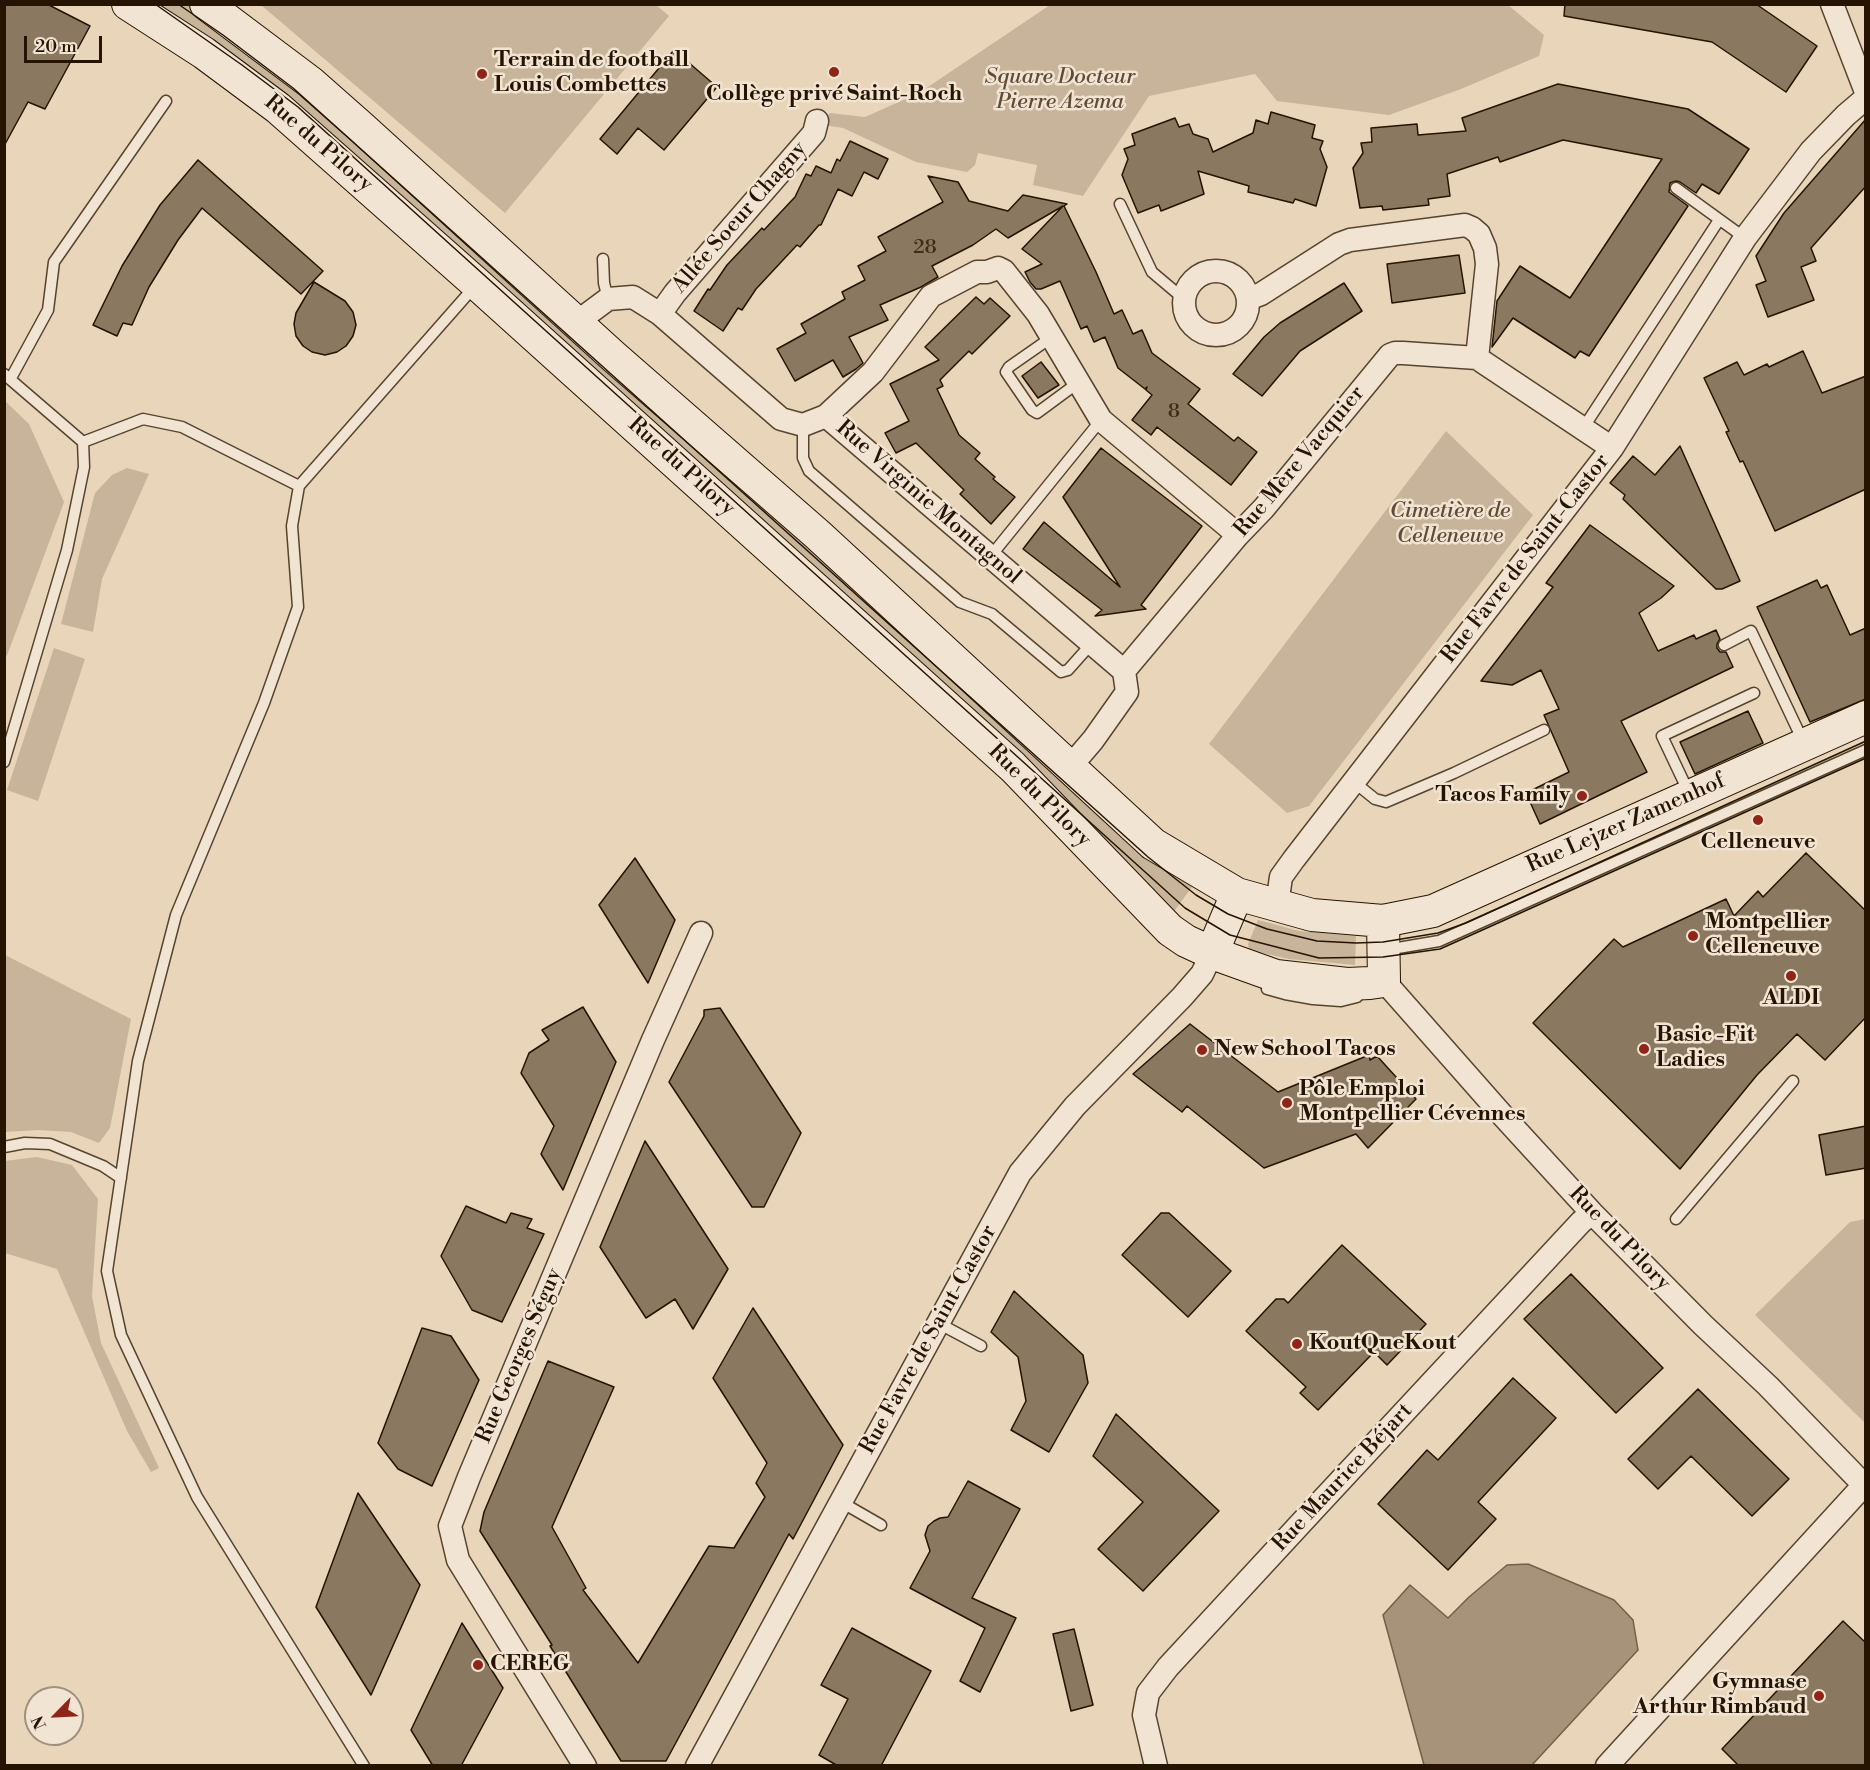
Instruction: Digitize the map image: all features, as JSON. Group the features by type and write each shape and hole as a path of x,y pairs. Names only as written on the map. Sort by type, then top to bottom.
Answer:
{"main road":[{"name":"Rue du Pilory","path":"128,4 204,53 278,108 477,284 1013,767 1167,927 1223,963 1276,976 1347,984 1383,951 1312,915 1237,894 1153,844 817,534 613,357 578,322 310,82 206,4"},
{"name":"Rue Lejzer Zamenhof","path":"1383,951 1433,910 1866,717"},
{"path":"1223,963 1237,894"}],"street":[{"path":"1832,4 1866,92"},
{"name":"Rue Favre de Saint-Castor","path":"1277,905 1281,877 1452,652 1612,448 1745,237 1811,151 1866,98"},
{"name":"Allée Soeur Chagny","path":"660,314 675,293 814,133 817,121"},
{"path":"1248,299 1261,294 1344,242 1465,225 1479,234 1485,248 1487,264 1477,358 1612,448"},
{"path":"826,416 873,372 931,296 977,272 987,272 998,268 1004,271 1038,314 1101,420 1238,535"},
{"path":"1211,271 1231,274 1239,280 1248,299 1243,320 1236,328 1216,335 1196,328 1189,320 1184,299 1193,281 1201,274 1211,271"},
{"name":"Rue Virginie Montagnol","path":"608,299 633,297 660,314 781,419 803,425 826,416 1124,671"},
{"path":"578,322 608,299"},
{"name":"Rue Mère Vacquier","path":"1124,671 1238,535 1264,508 1390,355 1403,353 1477,358"},
{"path":"1069,768 1093,740 1127,692 1124,671"},
{"name":"Rue Georges Séguy","path":"585,1766 458,1560 450,1526 644,1062 701,933"},
{"name":"Rue du Pilory","path":"1383,951 1496,1108 1592,1213 1702,1325 1768,1386 1865,1486"},
{"name":"Rue Favre de Saint-Castor","path":"697,1766 1020,1173 1075,1106 1202,974 1223,963"},
{"name":"Rue Maurice Béjart","path":"1156,1766 1144,1715 1148,1693 1168,1667 1581,1222 1592,1213"},
{"path":"1607,1766 1865,1486"}],"lane":[{"path":"4,762 67,550 84,467 83,442 8,376 48,310 54,261 166,101"},
{"path":"1676,188 1745,237"},
{"path":"1120,204 1152,272 1184,299"},
{"path":"1582,430 1719,220"},
{"path":"603,259 604,283 608,299"},
{"path":"364,1766 197,1497 121,1335 107,1271 138,1061 176,915 264,704 298,607 292,526 299,486 477,284"},
{"path":"1052,337 1009,367 1006,372 1032,410 1037,413 1079,382"},
{"path":"83,442 143,419 182,427 299,486"},
{"path":"990,557 1101,420"},
{"path":"803,425 803,458 809,471 960,602 993,614 1061,672 1068,670 1092,643"},
{"path":"1724,645 1751,631 1804,744"},
{"path":"1690,795 1662,736 1754,693"},
{"path":"1354,782 1374,799 1386,802 1544,730"},
{"path":"1261,987 1304,998 1341,1001 1358,997 1383,951 1439,941 1866,750"},
{"path":"1676,1219 1793,1081"},
{"path":"4,1147 26,1143 50,1144 103,1166 121,1178"},
{"path":"938,1323 981,1346"},
{"path":"841,1502 881,1525"}],"green space":[{"name":"Terrain de football Louis Combettes","path":"655,4 669,16 505,213 261,5"},
{"path":"144,5 194,5 258,50 1199,877 1173,913"},
{"name":"Square Docteur Pierre Azema","path":"1050,5 1508,5 1544,35 1539,56 1461,89 1389,115 1277,101 1255,74 1149,96 1083,196 1033,185 1037,165 978,153 975,165 967,172 916,162 843,128 824,125 823,120 830,113 865,117 919,93"},
{"path":"5,401 29,424 64,502 5,659"},
{"name":"Cimetière de Celleneuve","path":"1446,431 1533,515 1309,806 1287,813 1209,744"},
{"path":"127,468 149,474 102,579 93,632 61,624 95,493 112,475"},
{"path":"54,648 85,659 38,801 7,790"},
{"path":"1258,920 1299,931 1356,936 1355,965 1289,959 1249,950 1248,944"},
{"path":"5,955 131,1019 110,1128 99,1143 71,1132 38,1130 5,1132"},
{"path":"37,1157 72,1165 98,1199 92,1296 101,1343 159,1468 151,1472 127,1431 57,1269 5,1253 5,1161"},
{"path":"1866,1219 1865,1423 1755,1315 1850,1222"}],"shaded area":[{"path":"1528,1564 1614,1600 1633,1620 1638,1650 1532,1765 1424,1765 1383,1615 1410,1585 1448,1618 1507,1565"}],"building":[{"path":"4,4 47,4 90,26 45,109 28,102 4,146"},
{"path":"1565,4 1756,4 1817,46 1786,92 1712,42 1564,16"},
{"path":"674,50 717,87 664,150 638,128 617,154 600,139"},
{"path":"1558,84 1688,109 1749,149 1719,194 1702,184 1696,193 1680,182 1670,183 1669,192 1688,206 1589,356 1580,351 1575,358 1513,318 1492,347 1497,301 1520,266 1570,298 1662,159 1563,140 1500,162 1498,157 1447,174 1450,196 1428,199 1429,205 1383,210 1382,206 1360,208 1353,168 1363,153 1361,143 1372,142 1371,128 1417,124 1418,135 1466,131 1462,118"},
{"path":"1271,112 1315,125 1312,138 1323,141 1320,149 1327,167 1316,206 1295,199 1293,203 1248,192 1249,186 1198,171 1204,194 1161,211 1159,205 1138,213 1122,175 1128,159 1124,149 1135,145 1132,134 1175,118 1179,127 1189,124 1193,134 1208,139 1213,152 1253,133 1256,120 1268,124"},
{"path":"1866,119 1866,186 1811,248 1816,261 1801,267 1814,300 1768,317 1756,285 1766,281 1756,256 1784,213"},
{"path":"850,141 888,159 878,179 864,172 852,196 838,189 821,225 800,247 797,245 756,289 742,310 738,308 723,331 694,311 727,265 795,197 806,174 811,176 816,166 831,173 837,159 840,161"},
{"path":"198,160 323,271 301,294 202,208 178,240 149,287 132,325 123,323 117,336 93,325 122,266 160,205"},
{"path":"928,176 958,182 969,201 1008,211 1023,195 1067,204 1064,206 1114,314 1122,310 1133,334 1142,330 1152,353 1200,389 1188,404 1234,441 1238,437 1257,452 1231,485 1157,427 1151,435 1132,420 1152,395 1146,390 1147,387 1145,389 1118,368 1105,337 1094,342 1087,326 1081,329 1060,281 1041,289 1036,289 1030,282 1025,272 1042,264 1022,249 1063,206 1008,238 996,229 973,245 932,266 938,277 880,305 888,320 849,337 863,363 856,369 843,377 833,360 795,381 777,349 806,333 801,324 845,299 842,292 865,280 858,266 886,251 878,237 943,202"},
{"path":"1459,255 1465,293 1392,303 1387,264"},
{"path":"314,282 345,301 353,312 356,325 353,336 346,346 337,352 325,355 312,352 303,346 296,336 294,324 296,313"},
{"path":"1344,283 1362,311 1300,351 1262,396 1233,374 1264,337 1280,323"},
{"path":"976,297 984,304 990,298 1010,316 972,354 969,351 940,380 943,386 937,389 959,435 980,453 975,459 995,477 993,479 1015,497 991,524 960,494 964,490 916,443 896,453 885,433 909,421 890,384 939,360 925,347"},
{"path":"1803,351 1822,393 1866,376 1866,489 1775,531 1743,461 1740,462 1726,432 1729,431 1704,378 1737,362 1744,375 1767,364 1769,367"},
{"path":"1041,362 1059,385 1038,398 1022,376"},
{"path":"1680,446 1740,581 1722,589 1716,589 1623,499 1625,495 1610,483 1633,456 1655,475"},
{"path":"1101,448 1202,526 1141,605 1146,609 1095,616 1102,610 1023,549 1044,522 1120,587 1063,497"},
{"path":"1590,525 1674,586 1639,613 1658,651 1694,635 1696,639 1716,630 1720,639 1717,648 1720,652 1726,652 1733,667 1621,721 1647,772 1540,824 1526,793 1569,772 1544,715 1559,709 1541,670 1512,685 1481,681 1553,587 1546,583"},
{"path":"1817,580 1821,588 1827,585 1850,635 1866,628 1866,699 1810,722 1757,607"},
{"path":"1748,711 1763,743 1695,774 1680,742"},
{"path":"1806,853 1866,911 1866,1017 1825,1060 1797,1034 1757,1075 1680,1169 1533,1023 1614,939 1623,947 1726,899 1734,916 1758,891 1763,897"},
{"path":"635,858 675,920 648,983 599,905"},
{"path":"583,1007 616,1062 563,1190 541,1154 554,1126 521,1073 529,1053 549,1040 542,1030"},
{"path":"720,1008 801,1133 764,1207 752,1207 669,1082 704,1016 704,1010"},
{"path":"1190,1024 1278,1092 1369,1055 1370,1060 1377,1056 1416,1099 1368,1148 1356,1134 1264,1168 1187,1106 1182,1112 1133,1074"},
{"path":"1866,1126 1866,1168 1826,1175 1819,1135"},
{"path":"645,1141 728,1269 693,1329 675,1299 646,1318 600,1247"},
{"path":"466,1206 506,1223 511,1213 532,1219 527,1228 544,1234 502,1322 472,1310 441,1256"},
{"path":"1161,1213 1169,1213 1231,1271 1188,1317 1122,1255"},
{"path":"1342,1245 1426,1324 1387,1365 1374,1352 1318,1410 1300,1393 1306,1387 1246,1331 1276,1299 1284,1299 1288,1303"},
{"path":"1571,1274 1663,1368 1616,1413 1524,1319"},
{"path":"1014,1291 1083,1355 1088,1383 1049,1452 1011,1430 1026,1401 1018,1357 991,1332"},
{"path":"753,1308 843,1445 793,1539 789,1534 666,1761 621,1761 550,1646 552,1645 480,1531 484,1512 548,1361 614,1387 552,1527 586,1588 583,1590 638,1663 709,1546 734,1548 765,1497 756,1483 767,1463 713,1378"},
{"path":"422,1328 451,1336 479,1380 432,1486 398,1469 378,1443"},
{"path":"1513,1378 1556,1418 1478,1502 1496,1519 1448,1570 1378,1504 1427,1450 1438,1460"},
{"path":"1698,1389 1789,1479 1752,1516 1691,1456 1658,1489 1628,1459"},
{"path":"1116,1414 1219,1511 1143,1591 1098,1549 1143,1502 1093,1456"},
{"path":"968,1481 1020,1509 972,1598 1016,1618 980,1692 960,1681 985,1628 910,1588 930,1551 925,1535 928,1526 940,1518 948,1517"},
{"path":"358,1493 420,1585 371,1695 316,1607"},
{"name":"Gymnase Arthur Rimbaud","path":"1843,1621 1866,1643 1866,1766 1739,1766 1722,1749"},
{"path":"462,1623 503,1688 461,1766 433,1766 411,1730"},
{"path":"852,1628 931,1671 881,1766 838,1766 819,1755 848,1699 821,1685"},
{"path":"1074,1629 1093,1705 1071,1711 1053,1634"}],"tram line":[{"path":"155,4 298,107 1185,908 1230,935 1319,958 1383,957 1440,949 1866,758"},
{"path":"178,4 293,88 1148,857 1196,895 1228,914 1267,929 1317,941 1383,942 1438,933 1466,923 1866,741"}],"place":[{"name":"Collège privé Saint-Roch","path":"834,72"},
{"name":"Terrain de football Louis Combettes","path":"482,74"},
{"name":"Tacos Family","path":"1582,796"},
{"name":"Celleneuve","path":"1758,820"},
{"name":"Montpellier Celleneuve","path":"1693,936"},
{"name":"ALDI","path":"1791,976"},
{"name":"Basic -Fit Ladies","path":"1644,1049"},
{"name":"New School Tacos","path":"1202,1050"},
{"name":"Pôle Emploi Montpellier Cévennes","path":"1287,1103"},
{"name":"KoutQueKout","path":"1297,1344"},
{"name":"CEREG","path":"478,1665"},
{"name":"Gymnase Arthur Rimbaud","path":"1819,1696"}]}
